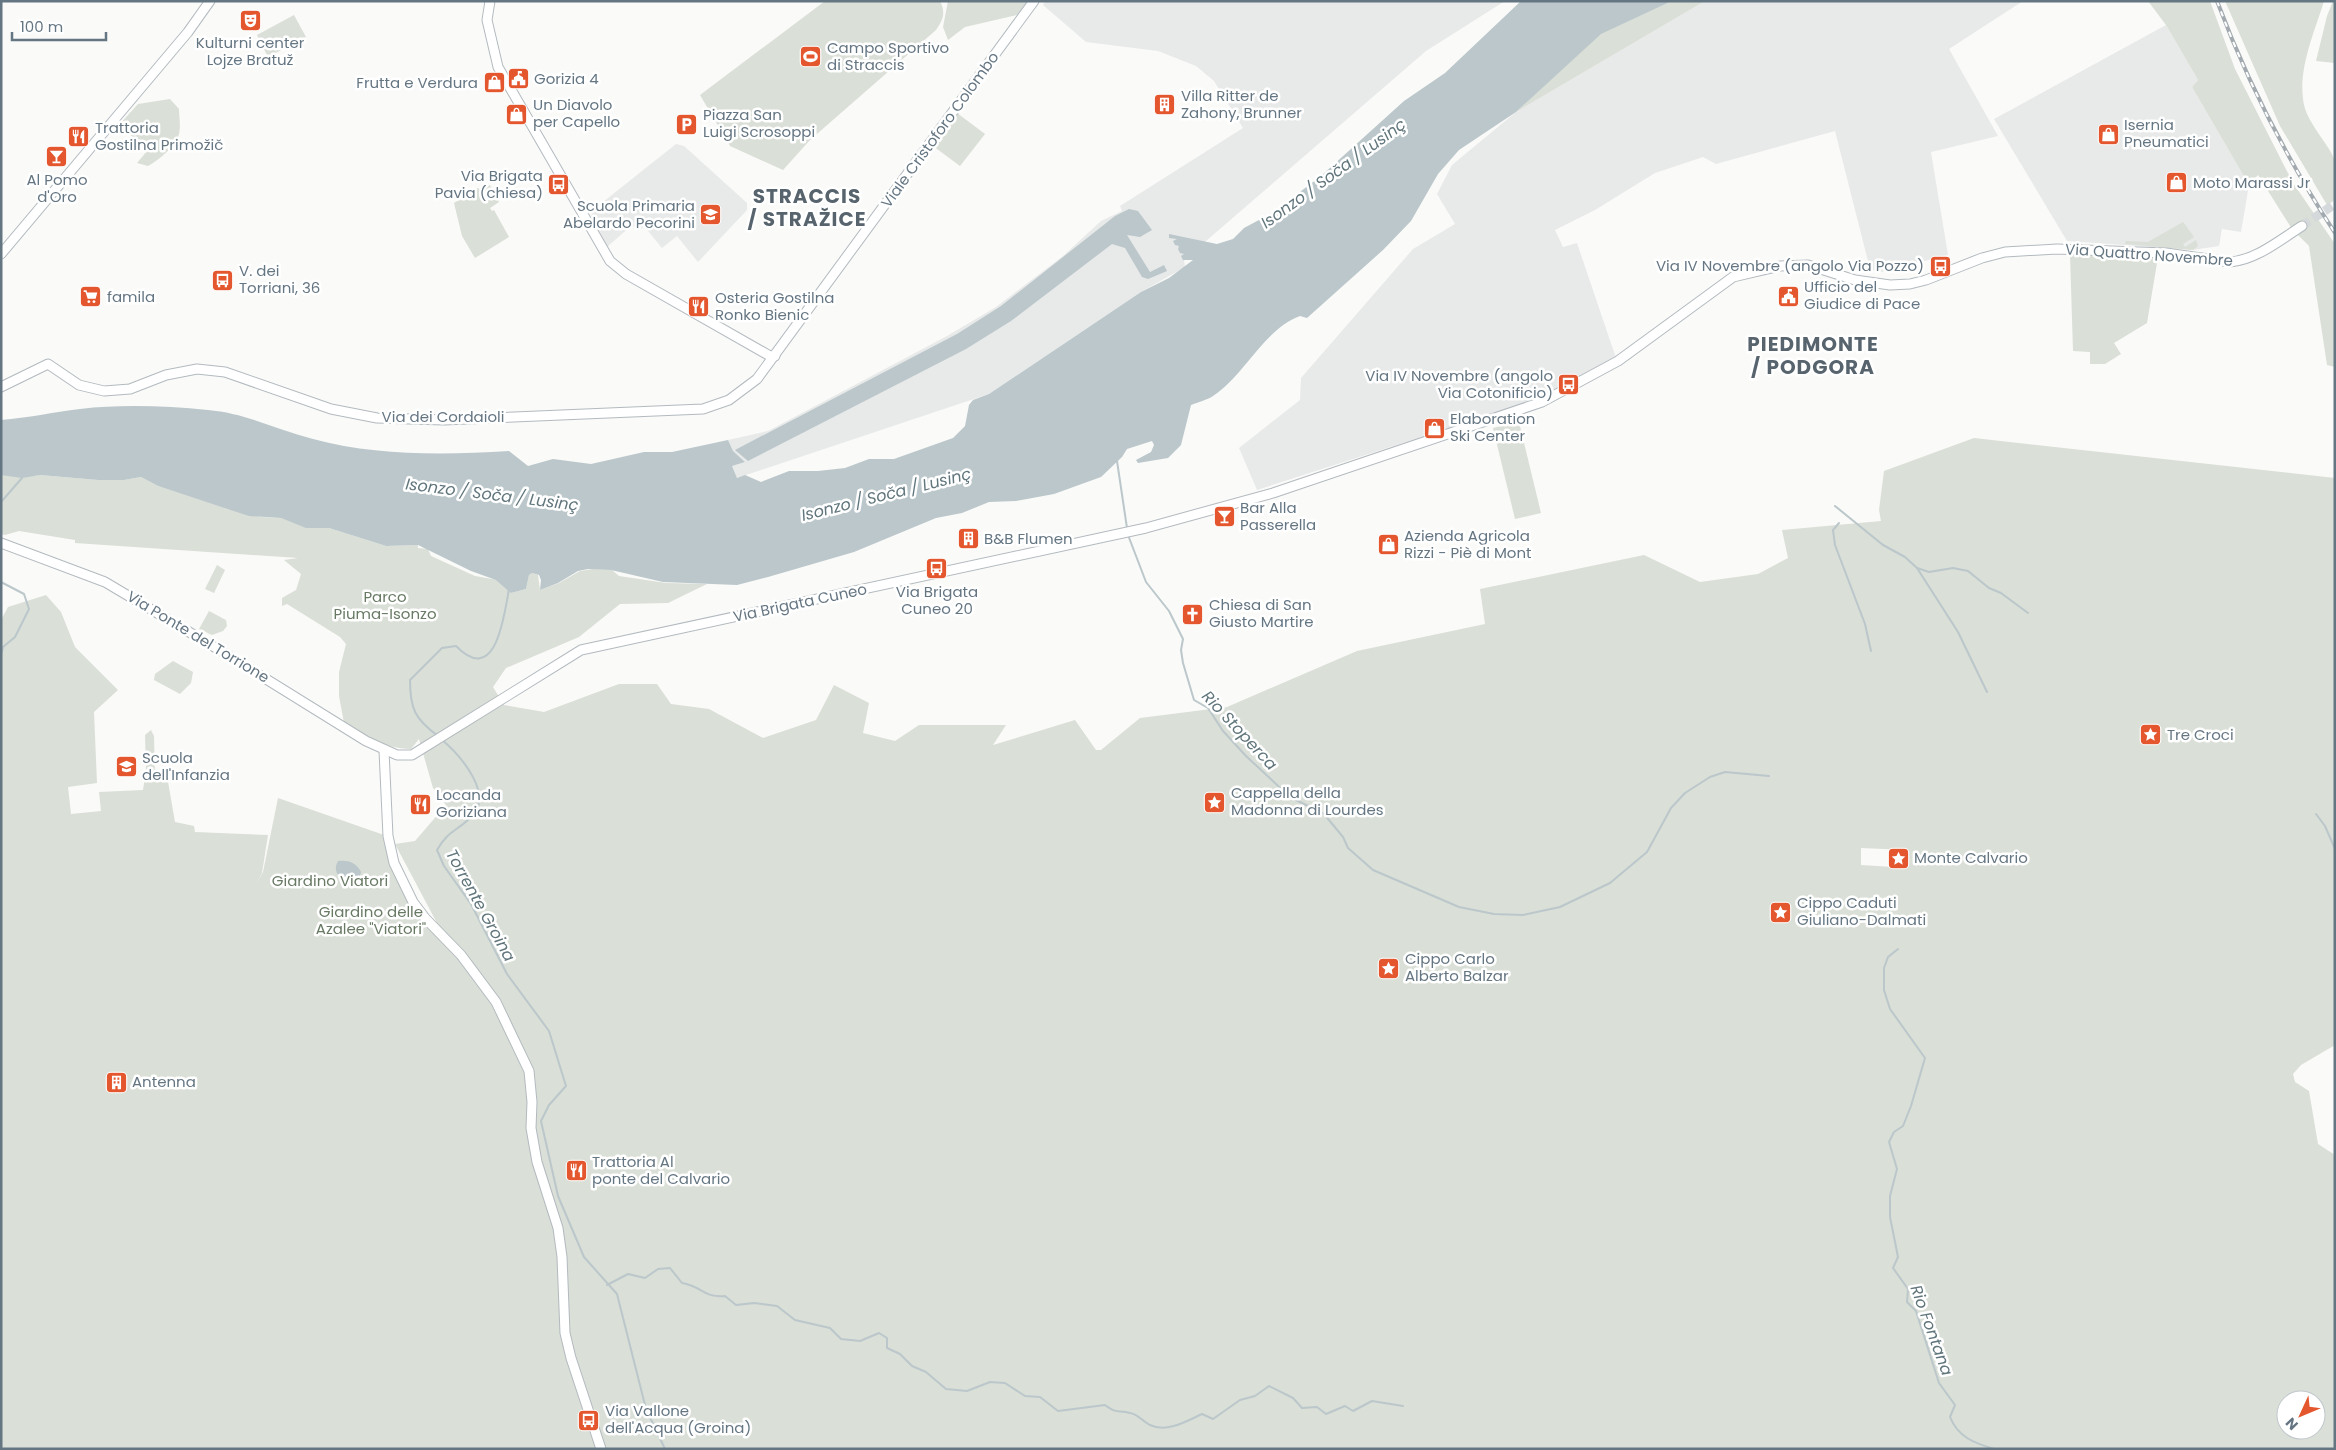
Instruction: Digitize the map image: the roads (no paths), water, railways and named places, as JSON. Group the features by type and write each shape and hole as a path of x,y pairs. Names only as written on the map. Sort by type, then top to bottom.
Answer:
{"main road":[{"path":"3,250 172,51 210,1"},
{"path":"490,1 487,20 498,67 610,261 626,274 703,319 770,356 774,356"},
{"name":"Viale Cristoforo Colombo","path":"774,356 1034,1"},
{"name":"Via Quattro Novembre","path":"1241,503 1558,395 1618,361 1733,277 1780,266 1808,265 1855,280 1890,285 1910,284 2004,252 2057,249 2166,253 2230,262 2239,261 2266,249 2302,226"},
{"name":"Via dei Cordaioli","path":"1,387 48,364 79,385 104,391 130,389 166,374 197,370 225,372 331,409 377,418 444,420 703,409 717,406 740,394 757,379 774,356"},
{"name":"Via Brigata Cuneo","path":"384,751 397,755 412,755 564,660 592,647 1127,532 1241,503"},
{"name":"Via Ponte del Torrione","path":"1,543 105,582 384,751"},
{"path":"384,751 388,836 394,863 413,902 425,918 462,955 496,1002 529,1071 532,1102 531,1128 537,1162 558,1228 562,1257 565,1333 571,1358 601,1449"}],"water":[{"name":"Isonzo / Soča / Lusinç","path":"1521,1 1672,1 1601,34 1516,112 1459,150 1438,174 1411,221 1383,250 1307,318 1300,316 1275,331 1225,387 1211,397 1191,405 1181,445 1168,458 1138,463 1136,460 1151,452 1154,445 1152,441 1127,449 1122,457 1101,477 1054,494 1016,501 989,502 962,513 936,518 854,552 737,585 663,582 611,570 588,569 578,571 558,583 540,590 541,580 539,575 532,573 529,575 526,589 511,593 496,580 471,571 418,545 386,546 329,528 306,528 281,518 249,516 158,486 141,477 124,480 98,480 40,475 22,478 1,475 1,420 96,407 128,406 176,407 222,412 248,418 313,439 361,449 410,453 509,451 528,466 553,459 591,464 644,452 672,452 728,440 733,451 745,462 732,466 737,478 745,475 761,482 789,471 818,471 845,468 869,459 894,459 953,438 965,426 969,405 973,400 989,394 1141,292 1169,278 1193,260 1183,260 1181,256 1184,254 1180,253 1179,246 1175,245 1173,241 1177,239 1169,238 1169,234 1217,244 1233,239 1244,228 1272,213 1321,176 1404,101 1445,73"},
{"path":"1129,209 1138,211 1152,230 1140,237 1127,235 1150,272 1164,265 1167,271 1148,279 1142,277 1125,248 1112,244 1011,321 966,349 748,461 735,450 957,334 1001,306 1115,216"},
{"path":"338,861 348,861 357,866 361,872 359,880 349,881 341,877 336,870"}],"waterway":[{"name":"Rio Stoperca","path":"1117,461 1127,528"},
{"path":"1,502 22,478"},
{"path":"1835,506 1883,545 1905,557 1917,568 1958,632 1987,692"},
{"path":"1839,523 1833,530 1835,545 1865,624 1871,651"},
{"name":"Rio Stoperca","path":"1128,535 1146,582 1169,611 1183,639 1181,650 1183,663 1194,700 1208,708 1223,731 1246,756 1290,797 1324,814 1343,837 1348,848 1373,870 1459,907 1494,914 1523,915 1560,907 1610,883 1647,852 1671,808 1685,793 1710,777 1725,772 1769,776"},
{"path":"1917,568 1929,572 1953,568 1968,571 1989,588 2001,593 2028,613"},
{"path":"1,582 24,594 29,609 15,637 3,647 1,655"},
{"name":"Torrente Groina","path":"438,736 424,724 415,712 411,699 410,680 442,648 456,646 470,656 480,658 489,653 496,643 501,630 509,589"},
{"name":"Torrente Groina","path":"441,739 466,765 473,776 479,799 477,810 448,836 437,850 444,866 471,904 507,974 549,1031 566,1086 549,1105 541,1121 558,1196 584,1257 617,1294 646,1409 665,1449"},
{"path":"2316,814 2325,826 2335,849"},
{"name":"Rio Fontana","path":"1898,949 1888,957 1884,968 1884,990 1890,1009 1925,1058 1903,1126 1894,1132 1889,1142 1897,1169 1890,1196 1890,1217 1898,1257 1893,1268 1908,1289 1907,1302 1916,1311 1939,1383 1955,1405 1950,1417 1953,1424 1957,1430 1968,1438 1994,1449"},
{"path":"607,1285 628,1274 645,1278 658,1269 670,1268 682,1283 707,1294 725,1296 736,1305 754,1303 777,1306 795,1320 830,1328 841,1339 860,1341 879,1333 887,1338 887,1348 900,1354 912,1366 926,1372 946,1389 967,1391 990,1382 1005,1383 1025,1396 1040,1397 1058,1411 1105,1405 1115,1411 1138,1416 1147,1424 1156,1427 1170,1427 1202,1414 1213,1419 1240,1400 1255,1396 1269,1386 1293,1398 1302,1408 1317,1407 1326,1414 1345,1406 1353,1411 1372,1401 1403,1406"}],"tunnel":[{"path":"2302,226 2335,204"}],"railway":[{"path":"2217,1 2255,91 2285,149 2335,233"}],"place":[{"name":"Kulturni center Lojze Bratuž","path":"250,20"},
{"name":"Campo Sportivo di Straccis","path":"811,57"},
{"name":"Gorizia 4","path":"518,79"},
{"name":"Frutta e Verdura","path":"494,83"},
{"name":"Villa Ritter de Zahony, Brunner","path":"1165,105"},
{"name":"Un Diavolo per Capello","path":"517,114"},
{"name":"Piazza San Luigi Scrosoppi","path":"687,124"},
{"name":"Isernia Pneumatici","path":"2108,134"},
{"name":"Trattoria Gostilna Primožič","path":"79,137"},
{"name":"Al Pomo d'Oro","path":"57,157"},
{"name":"Moto Marassi Jr","path":"2177,183"},
{"name":"Via Brigata Pavia (chiesa)","path":"559,185"},
{"name":"Scuola Primaria Abelardo Pecorini","path":"711,215"},
{"name":"Via IV Novembre (angolo Via Pozzo)","path":"1940,266"},
{"name":"V. dei Torriani, 36","path":"223,280"},
{"name":"Ufficio del Giudice di Pace","path":"1788,296"},
{"name":"famila","path":"91,297"},
{"name":"Osteria Gostilna Ronko Bienic","path":"699,307"},
{"name":"Via IV Novembre (angolo Via Cotonificio)","path":"1569,385"},
{"name":"Elaboration Ski Center","path":"1434,428"},
{"name":"Bar Alla Passerella","path":"1224,517"},
{"name":"B&B Flumen","path":"968,539"},
{"name":"Azienda Agricola Rizzi - Piè di Mont","path":"1388,545"},
{"name":"Via Brigata Cuneo 20","path":"937,569"},
{"name":"Chiesa di San Giusto Martire","path":"1193,614"},
{"name":"Tre Croci","path":"2151,735"},
{"name":"Scuola dell'Infanzia","path":"126,767"},
{"name":"Cappella della Madonna di Lourdes","path":"1215,802"},
{"name":"Locanda Goriziana","path":"420,804"},
{"name":"Monte Calvario","path":"1898,858"},
{"name":"Cippo Caduti Giuliano-Dalmati","path":"1781,912"},
{"name":"Cippo Carlo Alberto Balzar","path":"1389,968"},
{"name":"Antenna","path":"116,1082"},
{"name":"Trattoria Al ponte del Calvario","path":"576,1171"},
{"name":"Via Vallone dell'Acqua (Groina)","path":"589,1420"}],"district":[{"name":"STRACCIS / STRAŽICE","path":"807,208"},
{"name":"PIEDIMONTE / PODGORA","path":"1813,356"}],"park label":[{"name":"Parco Piuma-Isonzo","path":"385,606"},
{"name":"Giardino Viatori","path":"330,881"},
{"name":"Giardino delle Azalee \"Viatori\"","path":"371,920"}]}
